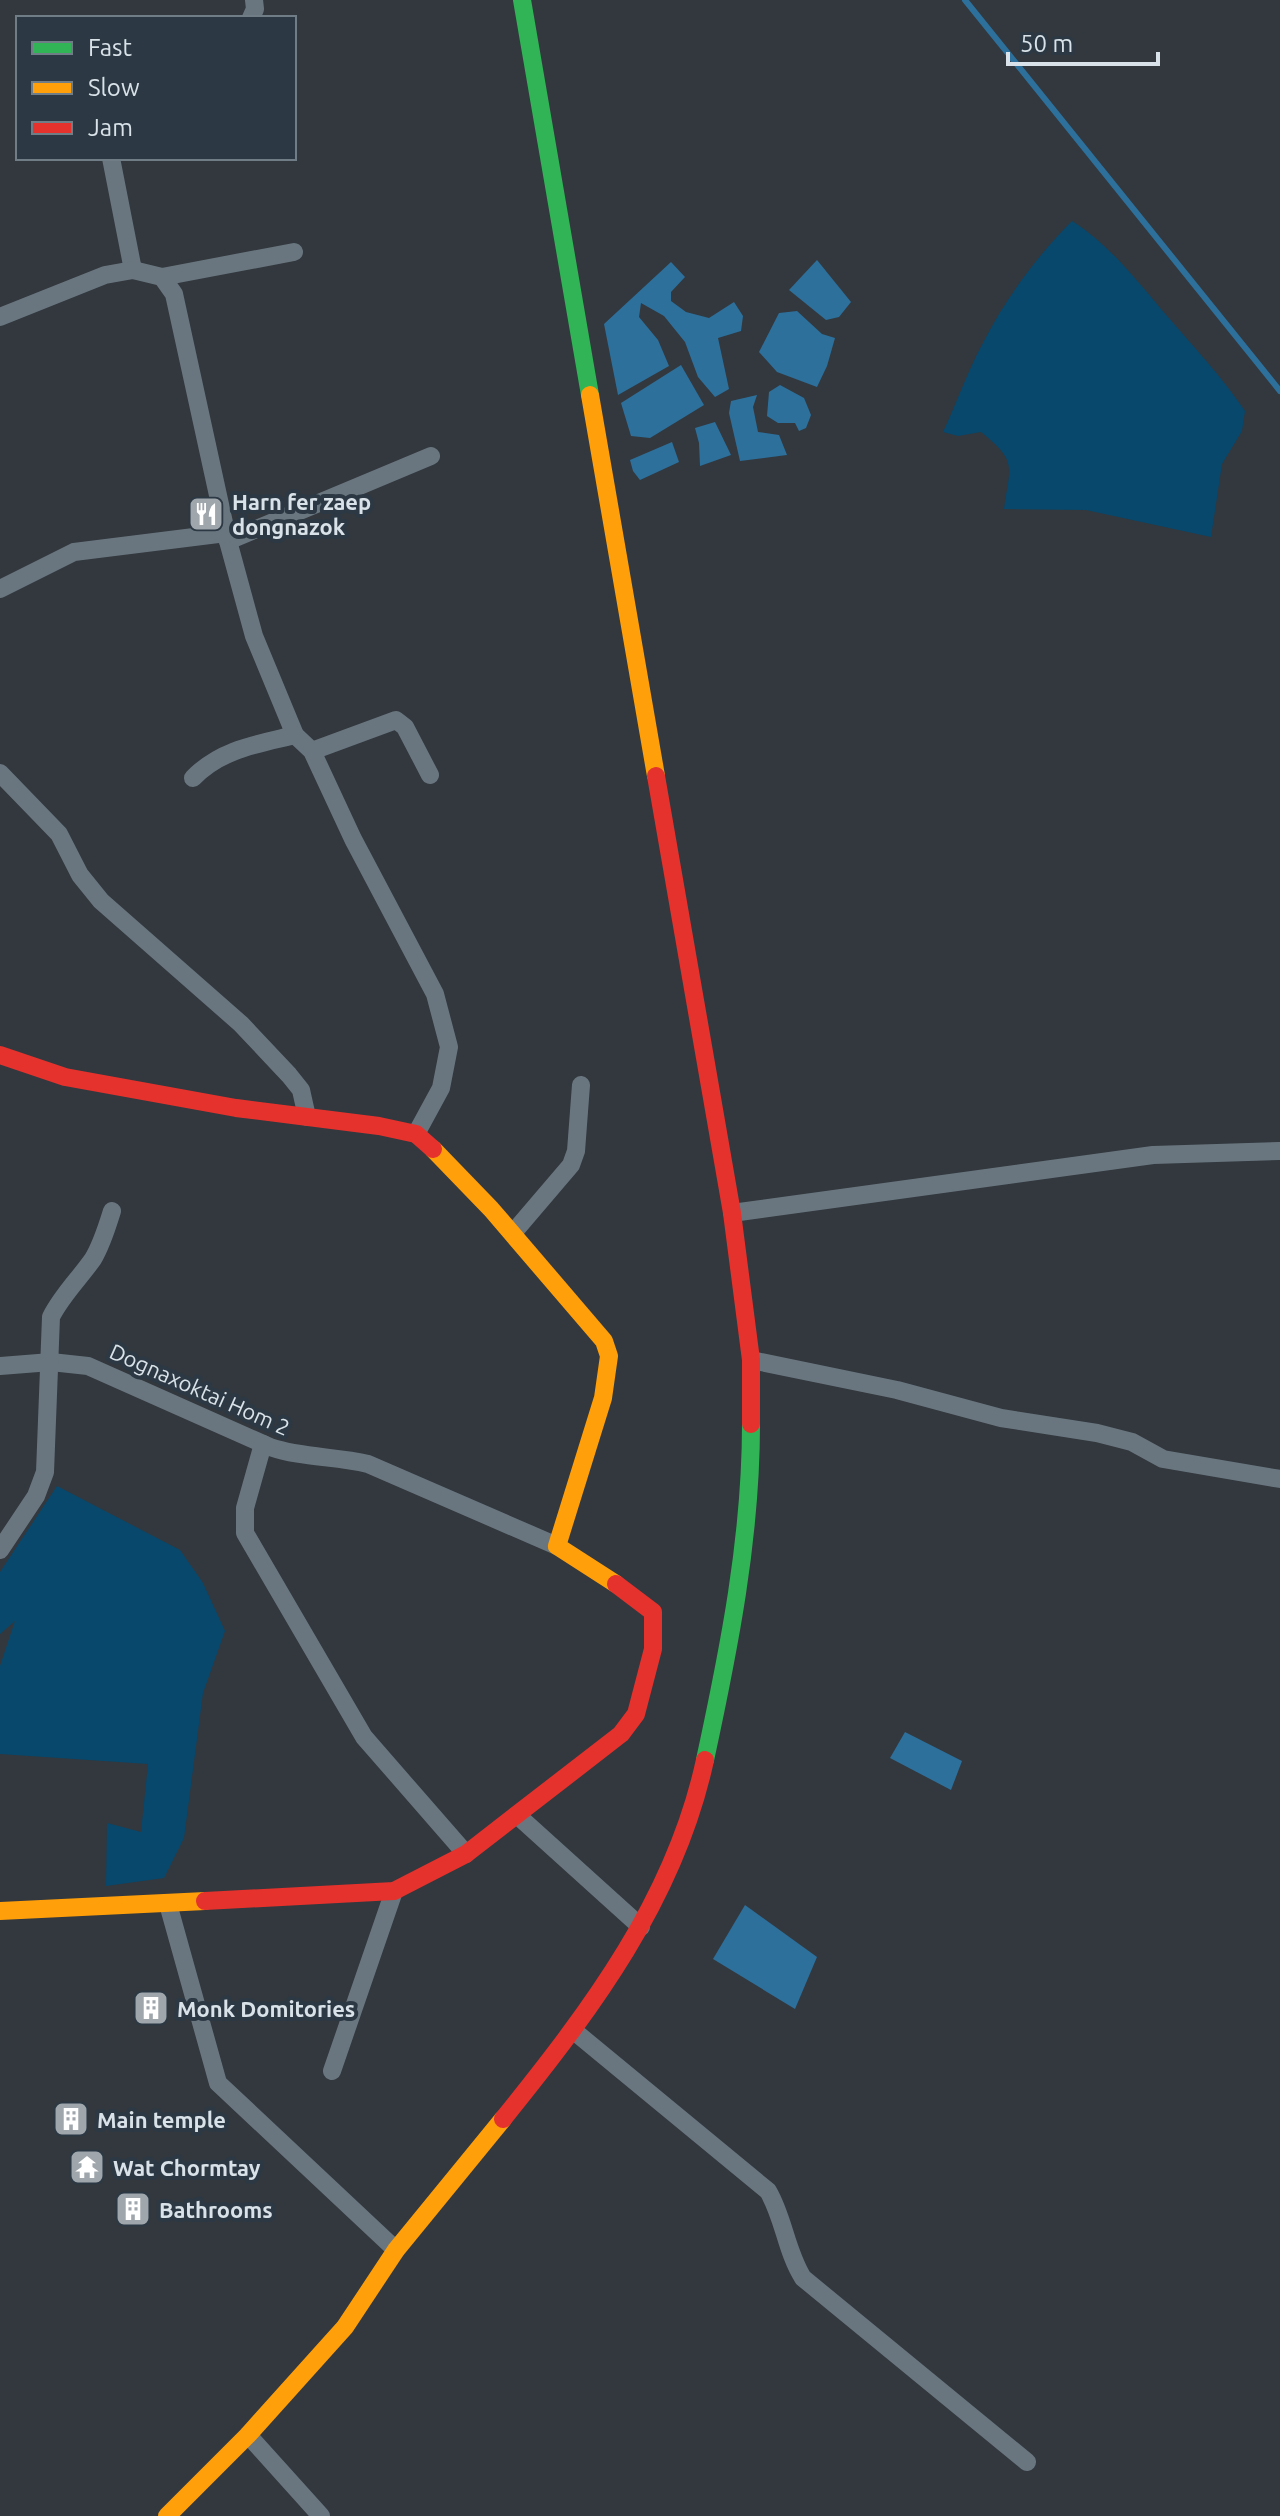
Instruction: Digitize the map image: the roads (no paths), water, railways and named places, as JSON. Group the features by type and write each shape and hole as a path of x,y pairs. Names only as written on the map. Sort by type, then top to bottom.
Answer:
{"street":[{"path":"167,2516 248,2435 345,2327 396,2250 574,2031 641,1927 674,1861 704,1766 744,1558 751,1440 751,1360 732,1213 522,0"},
{"path":"111,160 133,270"},
{"path":"0,317 105,275 133,270 162,277 294,252"},
{"path":"162,277 174,294 227,537 254,636 295,735 312,751 358,851 435,994 449,1047 441,1088 416,1134"},
{"path":"0,589 74,552 227,537 431,456"},
{"path":"312,751 396,720 405,727 430,775"},
{"path":"193,778 206,765 226,753 295,735"},
{"path":"0,773 59,834 80,875 101,901 241,1024 289,1075 301,1090 307,1117"},
{"path":"0,1055 65,1077 236,1108 379,1126 416,1134 449,1164 513,1233 604,1341 609,1356 603,1398 557,1546 630,1593 653,1612 653,1649 636,1714 621,1734 466,1854 394,1891 0,1911"},
{"path":"513,1233 571,1165 576,1151 581,1085"},
{"path":"732,1213 1153,1155 1280,1151"},
{"path":"0,1550 36,1496 45,1472 51,1317 59,1300 92,1260 112,1211"},
{"path":"751,1360 897,1390 1001,1418 1097,1433 1132,1442 1163,1459 1280,1479"},
{"name":"Dognaxoktai Hom 2","path":"0,1366 51,1362 88,1366 263,1444 291,1454 344,1458 368,1464 557,1546"},
{"path":"263,1444 245,1508 245,1533 364,1737 466,1854"},
{"path":"517,1815 641,1927"},
{"path":"332,2071 394,1891"},
{"path":"168,1904 218,2083 396,2250"},
{"path":"574,2031 768,2191 776,2204 792,2260 803,2278 1027,2462"},
{"path":"248,2435 321,2516"}],"waterway":[{"path":"965,0 1280,391"}],"place":[{"name":"Harn fer zaep dongnazok","path":"206,514"},
{"name":"Monk Domitories","path":"151,2008"},
{"name":"Main temple","path":"71,2119"},
{"name":"Wat Chormtay","path":"87,2167"},
{"name":"Bathrooms","path":"133,2209"}]}
